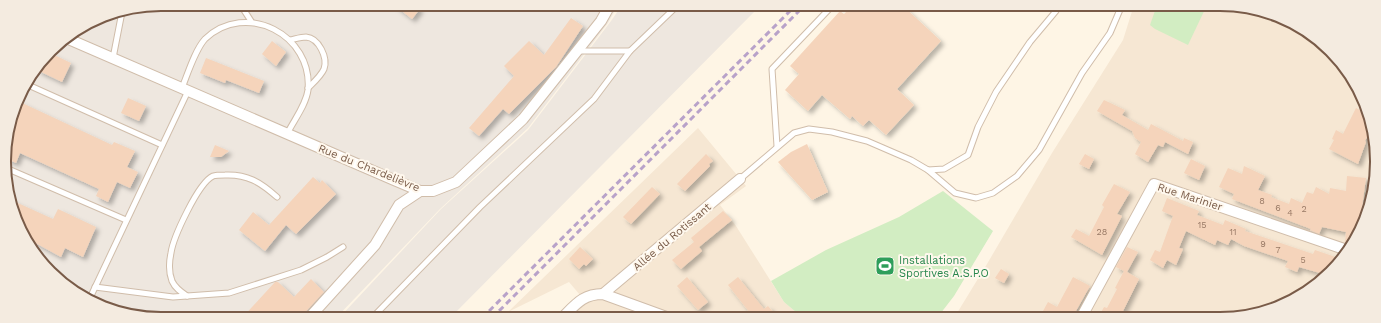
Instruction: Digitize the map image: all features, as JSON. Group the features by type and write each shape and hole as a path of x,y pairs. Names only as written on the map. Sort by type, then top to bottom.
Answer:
{"street":[{"name":"Rue du Chardelièvre","path":"72,41 420,191 433,191 456,182 523,119 601,21 607,11"},
{"name":"Allée du Rotissant","path":"604,294 740,179"},
{"name":"Rue Marinier","path":"1084,312 1154,184 1342,248"},
{"path":"314,312 375,245 398,205 420,191"},
{"path":"568,312 578,302 592,294 604,294 652,312"}],"lane":[{"path":"245,11 251,21"},
{"path":"378,312 480,207 594,99 630,51 672,11"},
{"path":"777,146 772,69 827,11"},
{"path":"928,170 944,169 968,155 978,127 996,92 1030,42 1056,11"},
{"path":"740,179 794,133 808,129 832,132 867,141 911,160 928,170 955,193 976,198 993,193 1017,176 1039,150 1082,74 1110,33 1119,11"},
{"path":"113,58 121,17"},
{"path":"92,294 162,145 185,89 200,44 206,38 230,23 242,20 251,21 271,27 282,33 299,50 303,59 308,88 306,99 287,134"},
{"path":"290,40 306,37 312,39 317,43 323,55 325,68 308,88"},
{"path":"577,51 630,51"},
{"path":"31,86 162,145"},
{"path":"11,170 126,220"},
{"path":"187,296 177,289 172,282 170,263 171,252 190,203 205,182 212,176 236,174 252,179 263,185 277,197"},
{"path":"95,287 173,297 229,293 301,270 327,257 342,247"}],"shaded area":[{"path":"152,11 615,11 608,23 528,128 440,209 342,312 142,311 104,301 86,292 62,275 48,261 31,237 19,210 12,181 12,142 22,104 31,86 48,62 62,48 86,31 104,22 132,14"},
{"path":"618,11 755,11 456,312 345,312 441,209 528,130"},
{"path":"1132,11 1229,11 1258,16 1277,22 1295,31 1319,48 1333,62 1350,86 1359,104 1369,142 1370,171 1367,191 1359,219 1350,237 1333,261 1319,275 1303,287 1277,301 1239,311 958,312 1052,153 1123,40"},
{"path":"698,128 746,186 720,205 736,226 784,302 796,312 563,312 580,295 569,282 508,312"}],"green space":[{"path":"1155,11 1204,11 1188,45 1155,29 1150,25"},
{"name":"Installations Sportives A.S.P.O","path":"943,191 993,231 954,296 942,312 796,312 784,302 771,281 826,250 899,217"}],"building":[{"path":"402,11 418,11 412,19"},
{"path":"840,11 844,14 847,11 908,11 941,41 897,89 914,105 886,135 869,120 863,126 852,116 850,119 822,95 808,111 785,90 799,74 790,66"},
{"path":"571,18 583,26 556,67 509,114 503,109 479,136 469,128 514,76 504,66 529,41 544,55"},
{"path":"272,41 286,52 276,66 262,54"},
{"path":"55,55 71,63 62,82 41,72"},
{"path":"206,58 264,81 259,93 226,80 225,83 200,73"},
{"path":"128,98 146,106 139,121 121,113"},
{"path":"1104,100 1125,110 1122,115 1148,130 1151,124 1183,141 1184,138 1193,142 1188,154 1165,142 1163,147 1158,145 1148,162 1135,154 1141,142 1135,138 1132,131 1097,111"},
{"path":"22,103 112,145 114,142 135,151 127,167 138,172 130,188 117,182 108,202 96,196 99,189 20,153 16,163 11,161 12,142"},
{"path":"1356,108 1361,111 1368,136 1358,164 1329,149 1334,140 1332,139 1336,130 1343,134"},
{"path":"807,144 828,192 812,200 778,162 791,152"},
{"path":"215,145 229,151 221,157 210,157"},
{"path":"706,154 713,161 709,164 710,166 685,191 677,184"},
{"path":"1085,154 1094,159 1089,169 1079,164"},
{"path":"1191,159 1205,166 1199,180 1184,173"},
{"path":"1244,166 1265,176 1258,190 1272,195 1271,197 1289,204 1291,198 1302,203 1307,192 1313,194 1316,187 1329,194 1330,188 1346,191 1347,176 1366,178 1359,219 1346,243 1346,232 1322,227 1319,234 1310,230 1311,229 1232,199 1234,194 1219,187 1228,168 1242,174"},
{"path":"313,177 320,183 322,180 336,194 296,234 286,225 265,251 239,230 253,212 269,225"},
{"path":"1114,184 1130,192 1117,214 1122,216 1102,255 1071,237 1076,229 1089,236 1104,207 1102,205"},
{"path":"652,187 660,194 631,224 623,217"},
{"path":"1167,198 1199,211 1197,215 1223,225 1225,220 1246,229 1245,231 1313,254 1315,250 1336,257 1321,273 1299,267 1297,272 1285,267 1288,261 1244,246 1231,239 1228,245 1217,240 1215,245 1186,231 1179,248 1183,249 1176,265 1167,260 1163,268 1150,260 1155,250 1160,252 1173,216 1162,211"},
{"path":"17,203 53,219 58,209 96,227 83,257 65,248 61,257 34,243 22,219"},
{"path":"723,211 732,220 699,247 702,251 681,269 672,260 694,242 691,238"},
{"path":"580,247 593,259 586,266 584,264 579,269 569,259"},
{"path":"1127,247 1138,252 1127,272 1139,279 1122,312 1101,312 1104,307 1107,308 1124,271 1116,267"},
{"path":"1001,269 1009,274 1004,283 995,278"},
{"path":"687,277 708,302 698,310 677,286"},
{"path":"738,277 764,309 768,306 773,312 749,312 728,285"},
{"path":"1073,277 1090,286 1075,312 1043,311 1048,302 1057,307"},
{"path":"311,279 324,292 306,312 248,312 275,282 278,282 294,297"}],"railway":[{"path":"488,312 790,11"},
{"path":"498,312 799,11"}],"place":[{"name":"Installations Sportives A.S.P.O","path":"885,266"}]}
